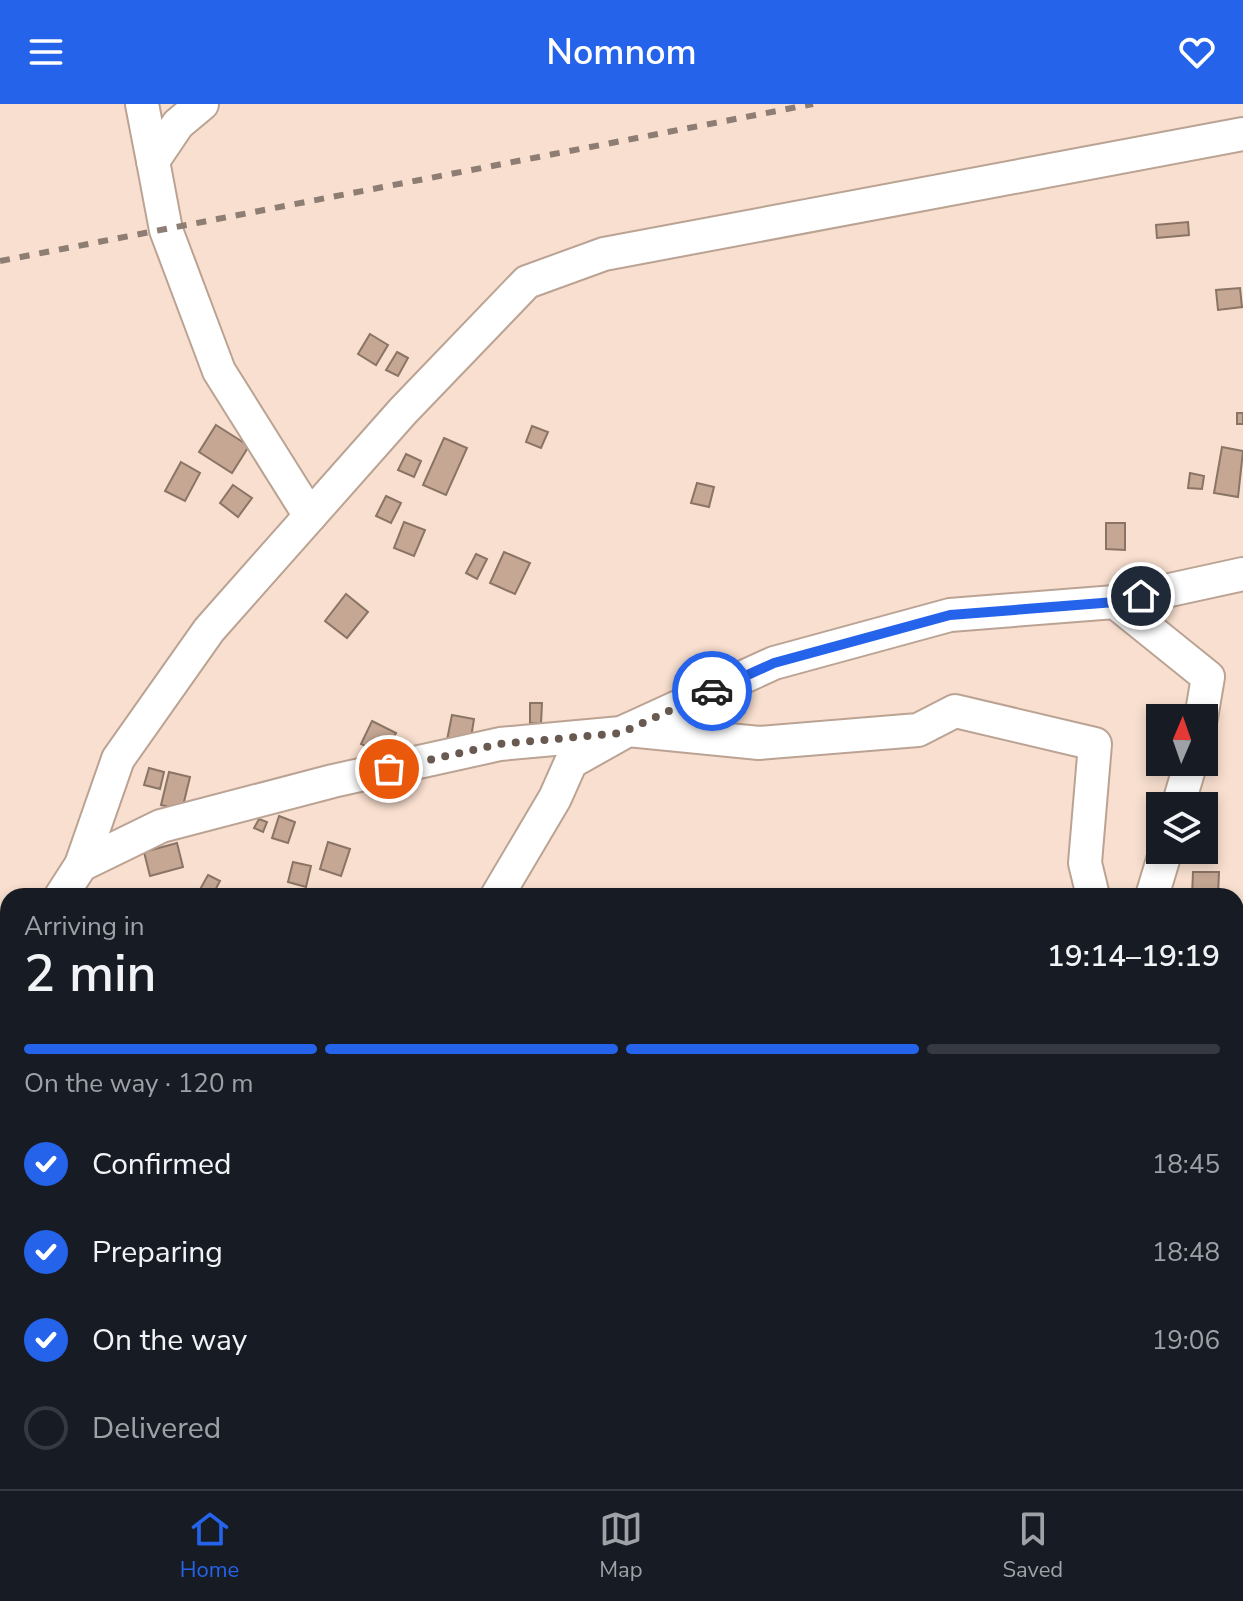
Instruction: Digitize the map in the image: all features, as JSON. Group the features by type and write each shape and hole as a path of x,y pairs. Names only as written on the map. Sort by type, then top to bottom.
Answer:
{"street":[{"path":"142,104 166,230 182,280 219,371 310,516"},
{"path":"153,161 178,124 202,104"},
{"path":"66,888 81,865 118,759 209,630 403,411 527,282 604,254 1243,134"},
{"path":"81,865 161,826 333,781 500,744 621,733 774,663 950,615 1115,602 1243,574"},
{"path":"1115,602 1208,677 1203,704"},
{"path":"502,888 555,798 571,762 628,730 759,743 918,730 955,711 1095,744 1085,863 1091,888"},
{"path":"1154,888 1162,864"}],"building":[{"path":"1188,222 1189,235 1157,238 1156,225"},
{"path":"1240,288 1242,307 1218,310 1216,290"},
{"path":"370,334 388,345 376,365 358,354"},
{"path":"397,352 408,358 398,376 386,370"},
{"path":"1237,413 1243,413 1243,424 1237,424"},
{"path":"216,425 249,446 232,473 199,452"},
{"path":"532,426 548,432 541,448 526,442"},
{"path":"444,438 467,448 446,495 423,485"},
{"path":"1222,447 1243,451 1238,497 1214,493"},
{"path":"406,454 421,461 414,477 398,470"},
{"path":"181,462 200,473 185,501 165,491"},
{"path":"1190,473 1204,476 1202,489 1188,488"},
{"path":"697,483 714,487 709,507 691,503"},
{"path":"233,485 252,498 238,517 220,503"},
{"path":"386,496 401,503 391,523 376,516"},
{"path":"404,522 425,530 414,556 394,548"},
{"path":"1106,523 1125,523 1125,550 1106,549"},
{"path":"504,552 530,563 515,594 490,583"},
{"path":"476,554 487,559 477,579 466,573"},
{"path":"346,594 368,612 347,638 325,621"},
{"path":"530,703 542,703 541,724 530,723"},
{"path":"452,715 474,719 470,744 447,740"},
{"path":"372,721 396,733 386,755 361,744"},
{"path":"149,768 164,772 160,789 144,785"},
{"path":"169,772 190,777 182,810 161,805"},
{"path":"279,816 295,822 288,843 272,838"},
{"path":"259,819 267,822 263,832 254,828"},
{"path":"328,842 350,849 341,876 320,869"},
{"path":"177,843 183,867 150,876 144,852"},
{"path":"293,862 311,866 306,887 288,882"},
{"path":"1193,872 1219,872 1218,888 1192,888"},
{"path":"208,875 220,881 216,888 201,888"}],"railway":[{"path":"0,261 813,104"}],"way so far":[{"path":"389,769 500,744 621,733 712,691"}],"route":[{"path":"712,691 774,663 950,615 1115,602 1141,596"}]}
